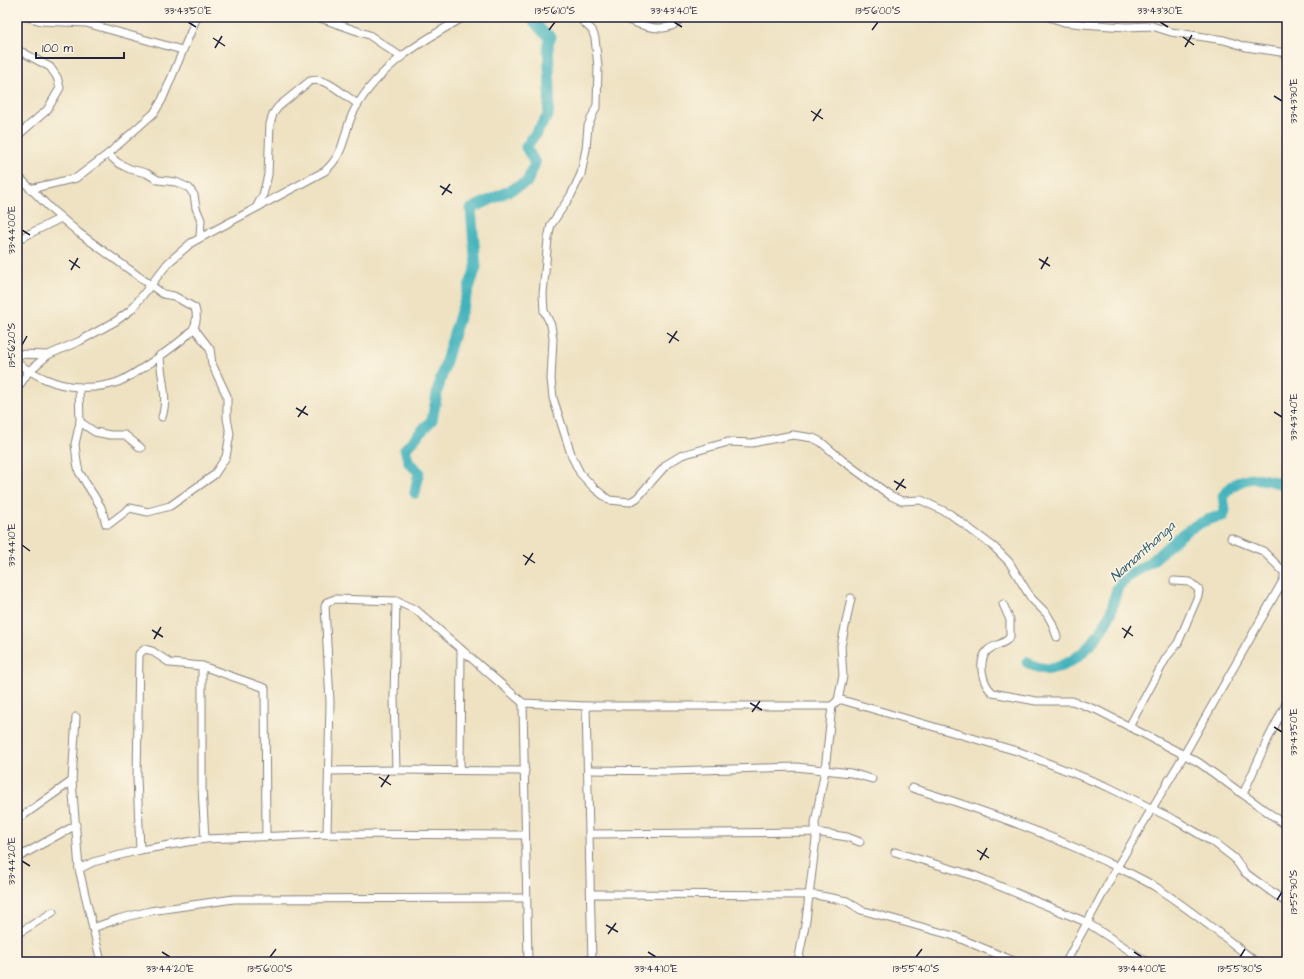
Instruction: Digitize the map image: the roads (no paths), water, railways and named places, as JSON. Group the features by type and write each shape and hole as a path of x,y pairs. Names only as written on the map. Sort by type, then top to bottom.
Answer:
{"street":[{"path":"27,17 42,20 86,22 182,50"},
{"path":"30,189 76,178 108,154 158,107 197,17"},
{"path":"317,17 370,35 401,57"},
{"path":"17,389 29,371 48,355 80,341 123,316 137,303 175,256 200,237 320,174 331,166 341,153 349,123 358,104 374,83 401,57 464,17"},
{"path":"578,17 592,30 595,38 598,67 597,105 588,126 586,149 581,174 571,195 551,225 548,239 543,294 544,311 551,325 553,339 551,379 553,398 572,457 580,473 593,488 609,500 630,502 637,498 667,464 682,455 728,442 752,443 793,435 813,438 821,442 842,460 890,496 902,501 921,500 950,514 994,547 1009,562 1031,598 1047,614 1052,622 1057,637"},
{"path":"620,17 634,22 662,28 672,26 681,17"},
{"path":"1049,17 1064,22 1082,24 1126,27 1152,26 1170,32 1224,40 1246,47 1287,53"},
{"path":"17,52 22,52 50,67 57,77 60,88 47,110 17,136"},
{"path":"257,206 265,188 270,124 273,114 278,107 310,81 314,80 334,86 345,97 358,104"},
{"path":"108,154 118,163 130,169 146,173 158,180 176,182 189,188 194,194 196,208 201,220 200,237"},
{"path":"17,175 30,189 79,233 163,294 174,296 195,308 197,319 194,328 186,336 160,355 120,381 100,386 80,387 51,382 17,363"},
{"path":"17,240 61,218"},
{"path":"80,387 80,422 75,444 80,472 94,494 107,524 130,508 148,512 170,506 214,475 226,457 230,434 227,418 227,396 212,364 210,349 194,328"},
{"path":"17,354 48,355"},
{"path":"160,355 160,369 165,392 162,417"},
{"path":"80,422 95,432 110,435 125,435 141,448"},
{"path":"1066,962 1086,922 1117,867 1184,755 1284,578 1284,572 1263,551 1231,538"},
{"path":"1129,727 1166,658 1178,643 1198,596 1199,590 1190,582 1174,581"},
{"path":"798,962 806,920 815,832 825,770 832,706 838,700 842,676 841,646 850,598"},
{"path":"327,834 330,702 325,606 327,602 335,599 396,601 416,610 523,703 586,706 832,706"},
{"path":"396,601 394,698 396,770"},
{"path":"1003,604 1010,620 1010,638 988,650 983,658 984,678 989,689 993,692 1008,697 1036,701 1072,701 1097,710 1198,762 1287,826"},
{"path":"140,850 137,778 139,654 142,650 149,650 170,663 202,666 264,688 266,837"},
{"path":"460,769 461,650"},
{"path":"202,666 202,787 205,839"},
{"path":"838,700 1020,752 1108,787 1152,808 1216,844 1234,858 1244,872 1287,903"},
{"path":"1243,794 1287,702"},
{"path":"523,703 525,770 525,898 528,962"},
{"path":"586,706 592,962"},
{"path":"76,717 72,781 79,869 101,962"},
{"path":"588,770 734,770 787,767 851,773 872,779"},
{"path":"329,771 460,769 525,770"},
{"path":"17,818 24,815 72,781"},
{"path":"912,788 1016,822 1076,847 1117,867 1153,886 1201,919 1256,962"},
{"path":"17,858 76,825"},
{"path":"590,834 815,832 847,837 860,842"},
{"path":"79,869 93,862 140,850 205,839 327,834 525,835"},
{"path":"895,852 975,876 1086,922 1147,962"},
{"path":"591,894 808,895 847,901 861,910 954,936 1016,962"},
{"path":"93,928 118,919 150,911 234,899 525,898"},
{"path":"17,934 53,912"}],"waterway":[{"path":"415,493 419,472 409,463 405,449 432,420 438,389 455,330 476,267 471,209 527,182 535,163 526,147 548,116 550,90 548,44 551,37 543,32 530,17"},
{"name":"Namanthanga","path":"1027,662 1040,668 1052,668 1065,665 1076,658 1097,637 1111,611 1118,587 1121,583 1152,561 1176,539 1193,527 1212,518 1223,516 1225,511 1223,496 1237,483 1252,478 1287,485"}]}
